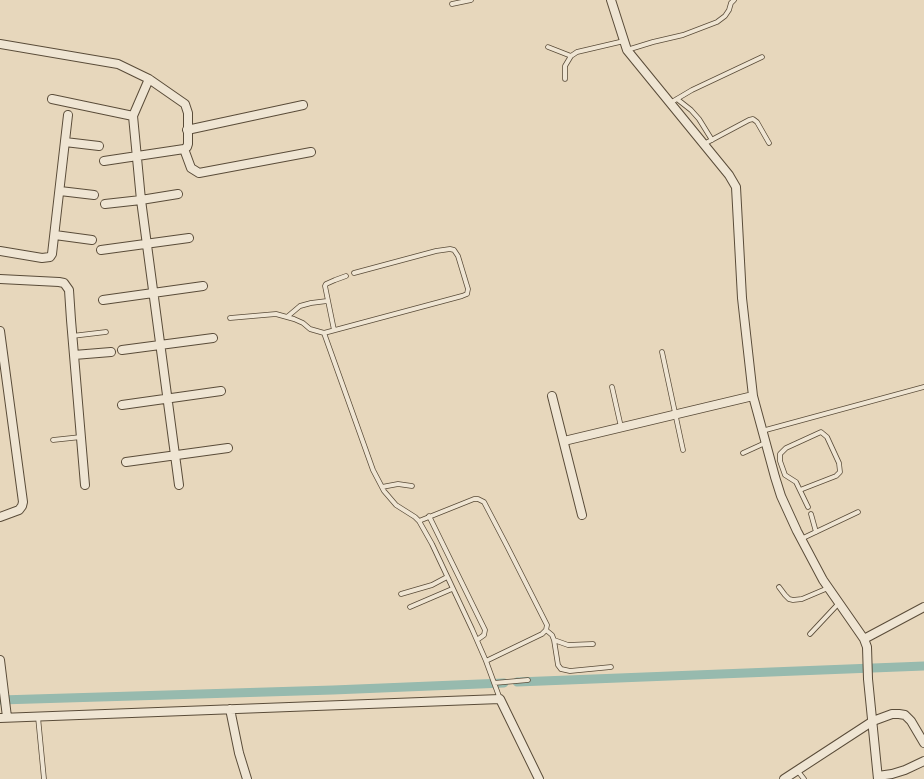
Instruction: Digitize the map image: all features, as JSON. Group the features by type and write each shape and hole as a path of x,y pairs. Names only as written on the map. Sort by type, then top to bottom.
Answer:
{"street":[{"path":"611,0 627,50 674,101 704,144 729,175 736,187 742,298 753,396 781,496 801,539 828,588 864,639 868,654 868,679 878,777 905,770 924,761"},
{"path":"0,44 118,64 149,79 185,104 188,113 187,147 184,149 104,161"},
{"path":"149,79 132,116 141,200 148,243 179,485"},
{"path":"52,98 132,116"},
{"path":"188,130 303,105"},
{"path":"0,251 42,258 50,257 52,254 68,115"},
{"path":"65,142 99,146"},
{"path":"184,149 191,168 199,173 311,152"},
{"path":"60,191 94,195"},
{"path":"105,204 178,194"},
{"path":"55,235 92,240"},
{"path":"101,250 189,238"},
{"path":"0,279 64,283 69,290 85,485"},
{"path":"103,300 203,286"},
{"path":"0,331 23,502 19,510 0,517"},
{"path":"122,350 213,338"},
{"path":"74,355 111,352"},
{"path":"122,405 221,392"},
{"path":"552,396 582,516"},
{"path":"564,441 753,396"},
{"path":"126,462 228,448"},
{"path":"864,639 924,607"},
{"path":"0,660 5,712 38,717 164,710 230,709 499,697 540,779"},
{"path":"230,709 239,753 247,779"},
{"path":"784,779 873,721 892,714 905,715 911,721 924,743"}],"lane":[{"path":"452,4 471,0"},
{"path":"627,50 683,35 717,22 725,16 734,0"},
{"path":"565,79 565,66 571,56 577,52 624,41"},
{"path":"548,47 571,56"},
{"path":"674,101 692,90 762,57"},
{"path":"674,101 691,110 699,119 712,140"},
{"path":"704,144 753,119 757,122 769,143"},
{"path":"230,318 276,314 287,317 315,331 324,333 462,296 467,294 468,289 458,256 454,250 450,249 436,251 354,273"},
{"path":"334,330 327,301 326,284 346,276"},
{"path":"287,317 300,306 327,301"},
{"path":"72,336 106,332"},
{"path":"324,333 374,470 382,487 396,505 419,520 432,544 477,640 499,697"},
{"path":"662,352 683,450"},
{"path":"612,387 620,428"},
{"path":"762,431 924,387"},
{"path":"800,490 836,476 840,472 839,463 827,437 821,432 786,448 780,454 780,461 786,475 788,478 796,482 808,507"},
{"path":"53,440 81,438"},
{"path":"743,453 765,443"},
{"path":"382,487 398,484 412,486"},
{"path":"419,520 474,499 484,502 546,625 546,630 552,635 558,665 561,669 570,672 611,667"},
{"path":"801,539 858,512"},
{"path":"811,514 816,532"},
{"path":"430,516 485,630 484,635 477,640"},
{"path":"402,594 427,587 447,577"},
{"path":"779,586 789,599 793,600 802,599 828,588"},
{"path":"410,607 452,588"},
{"path":"810,634 839,603"},
{"path":"486,661 542,634 546,630"},
{"path":"554,640 568,644 593,644"},
{"path":"495,685 528,680"},
{"path":"38,717 44,779"},
{"path":"797,770 804,779"}],"waterway":[{"path":"517,682 924,666"},
{"path":"0,700 333,690 504,683"}]}
